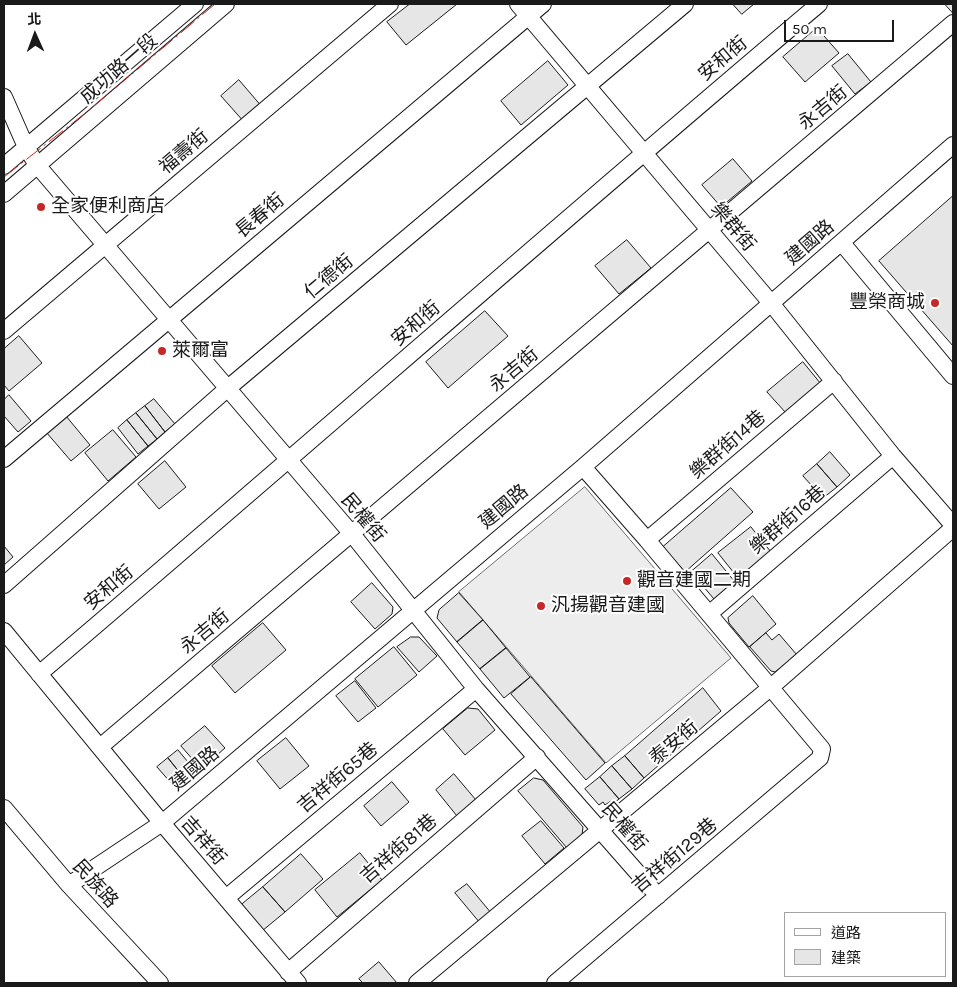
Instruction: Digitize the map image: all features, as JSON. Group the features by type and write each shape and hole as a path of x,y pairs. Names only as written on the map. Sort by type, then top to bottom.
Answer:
{"street":[{"name":"成功路一段","path":"4,166 195,4"},
{"name":"成功路一段","path":"4,194 226,4"},
{"name":"福壽街","path":"4,332 105,244 390,4"},
{"name":"長春街","path":"4,459 523,10 543,4"},
{"name":"仁德街","path":"4,585 228,388 685,4"},
{"name":"安和街","path":"39,674 289,462 643,153 819,4"},
{"name":"樂群街","path":"523,10 771,303 893,456 953,526"},
{"name":"永吉街","path":"100,746 953,23"},
{"name":"民權街","path":"4,97 26,147 38,165 352,534 476,689 658,896"},
{"name":"建國路","path":"69,885 162,824 583,467 953,145"},
{"path":"842,242 953,376"},
{"name":"樂群街14巷","path":"648,540 834,381"},
{"name":"樂群街16巷","path":"709,614 893,456"},
{"path":"583,467 648,540 770,688"},
{"name":"泰安街","path":"416,983 601,831 770,688 953,526"},
{"name":"吉祥街","path":"4,631 162,824 293,978"},
{"name":"吉祥街129巷","path":"555,983 820,758 822,749 817,742 770,688"},
{"name":"吉祥街65巷","path":"226,898 476,689"},
{"name":"吉祥街81巷","path":"293,978 537,757"},
{"name":"民族路","path":"4,808 69,885 160,983"}],"shaded area":[{"path":"585,487 731,658 606,763 459,592"}],"building":[{"path":"410,4 457,4 406,45 387,22"},
{"path":"733,4 754,4 742,14"},
{"path":"945,4 953,4 953,13"},
{"path":"817,28 839,53 805,82 783,57"},
{"path":"848,54 871,82 855,94 832,66"},
{"path":"548,61 568,85 521,125 501,101"},
{"path":"239,80 263,108 245,123 221,96"},
{"path":"733,159 752,181 721,207 702,185"},
{"name":"豐榮商城","path":"953,196 953,346 879,261"},
{"path":"627,240 651,268 619,294 595,266"},
{"path":"485,311 508,336 448,388 426,362"},
{"path":"19,336 42,363 9,391 4,385 4,349"},
{"path":"803,362 821,384 786,413 767,392"},
{"path":"9,395 31,421 18,432 4,416 4,400"},
{"path":"154,399 175,424 165,432 145,406"},
{"path":"145,406 165,432 157,439 136,413"},
{"path":"136,413 157,439 148,446 127,420"},
{"path":"66,416 90,445 71,461 46,432"},
{"path":"127,420 148,446 138,454 118,428"},
{"path":"113,430 136,457 108,481 85,453"},
{"path":"830,452 850,475 837,487 817,464"},
{"path":"165,461 186,487 159,509 138,484"},
{"path":"817,464 837,487 823,498 803,476"},
{"path":"731,488 753,512 685,572 663,547"},
{"path":"751,527 771,552 738,578 718,553"},
{"path":"4,546 13,557 4,565"},
{"path":"712,554 735,582 714,599 691,572"},
{"path":"372,583 393,607 392,614 375,629 351,602"},
{"path":"459,593 483,620 457,642 437,618 439,610"},
{"path":"753,596 776,624 749,647 729,623 728,618"},
{"path":"483,620 506,648 480,669 457,642"},
{"path":"263,623 286,650 235,693 212,666"},
{"path":"766,633 772,640 779,634 797,655 775,672 771,671 750,647"},
{"path":"411,637 419,637 437,656 419,672 397,647"},
{"path":"394,647 417,675 378,707 355,679"},
{"path":"506,648 530,677 504,698 480,669"},
{"path":"531,677 605,763 586,780 511,694"},
{"path":"355,681 376,708 358,722 336,696"},
{"path":"703,688 721,711 644,778 625,756"},
{"path":"468,708 478,709 495,730 465,755 443,729"},
{"path":"205,726 225,748 201,769 181,746"},
{"path":"286,738 309,766 280,789 257,761"},
{"path":"178,750 198,774 188,783 168,758"},
{"path":"625,756 644,778 632,789 612,766"},
{"path":"168,758 188,783 178,791 157,767"},
{"path":"612,766 632,789 619,799 600,777"},
{"path":"454,774 476,800 457,816 436,790"},
{"path":"600,777 619,799 613,804 611,801 605,805 603,802 599,805 585,789"},
{"path":"534,778 543,780 583,827 582,835 567,848 518,791"},
{"path":"392,782 409,802 381,826 364,806"},
{"path":"541,821 564,848 545,864 522,836"},
{"path":"360,853 382,880 337,917 315,890"},
{"path":"301,854 323,879 285,912 263,887"},
{"path":"467,884 492,914 480,923 455,893"},
{"path":"263,887 285,912 262,931 240,906"},
{"path":"379,962 397,983 363,983 359,979"}],"power":[{"path":"4,177 88,111 215,4"}],"place":[{"name":"全家便利商店","path":"41,207"},
{"name":"豐榮商城","path":"935,303"},
{"name":"萊爾富","path":"162,351"},
{"name":"觀音建國二期","path":"627,581"},
{"name":"汎揚觀音建國","path":"541,606"}]}
